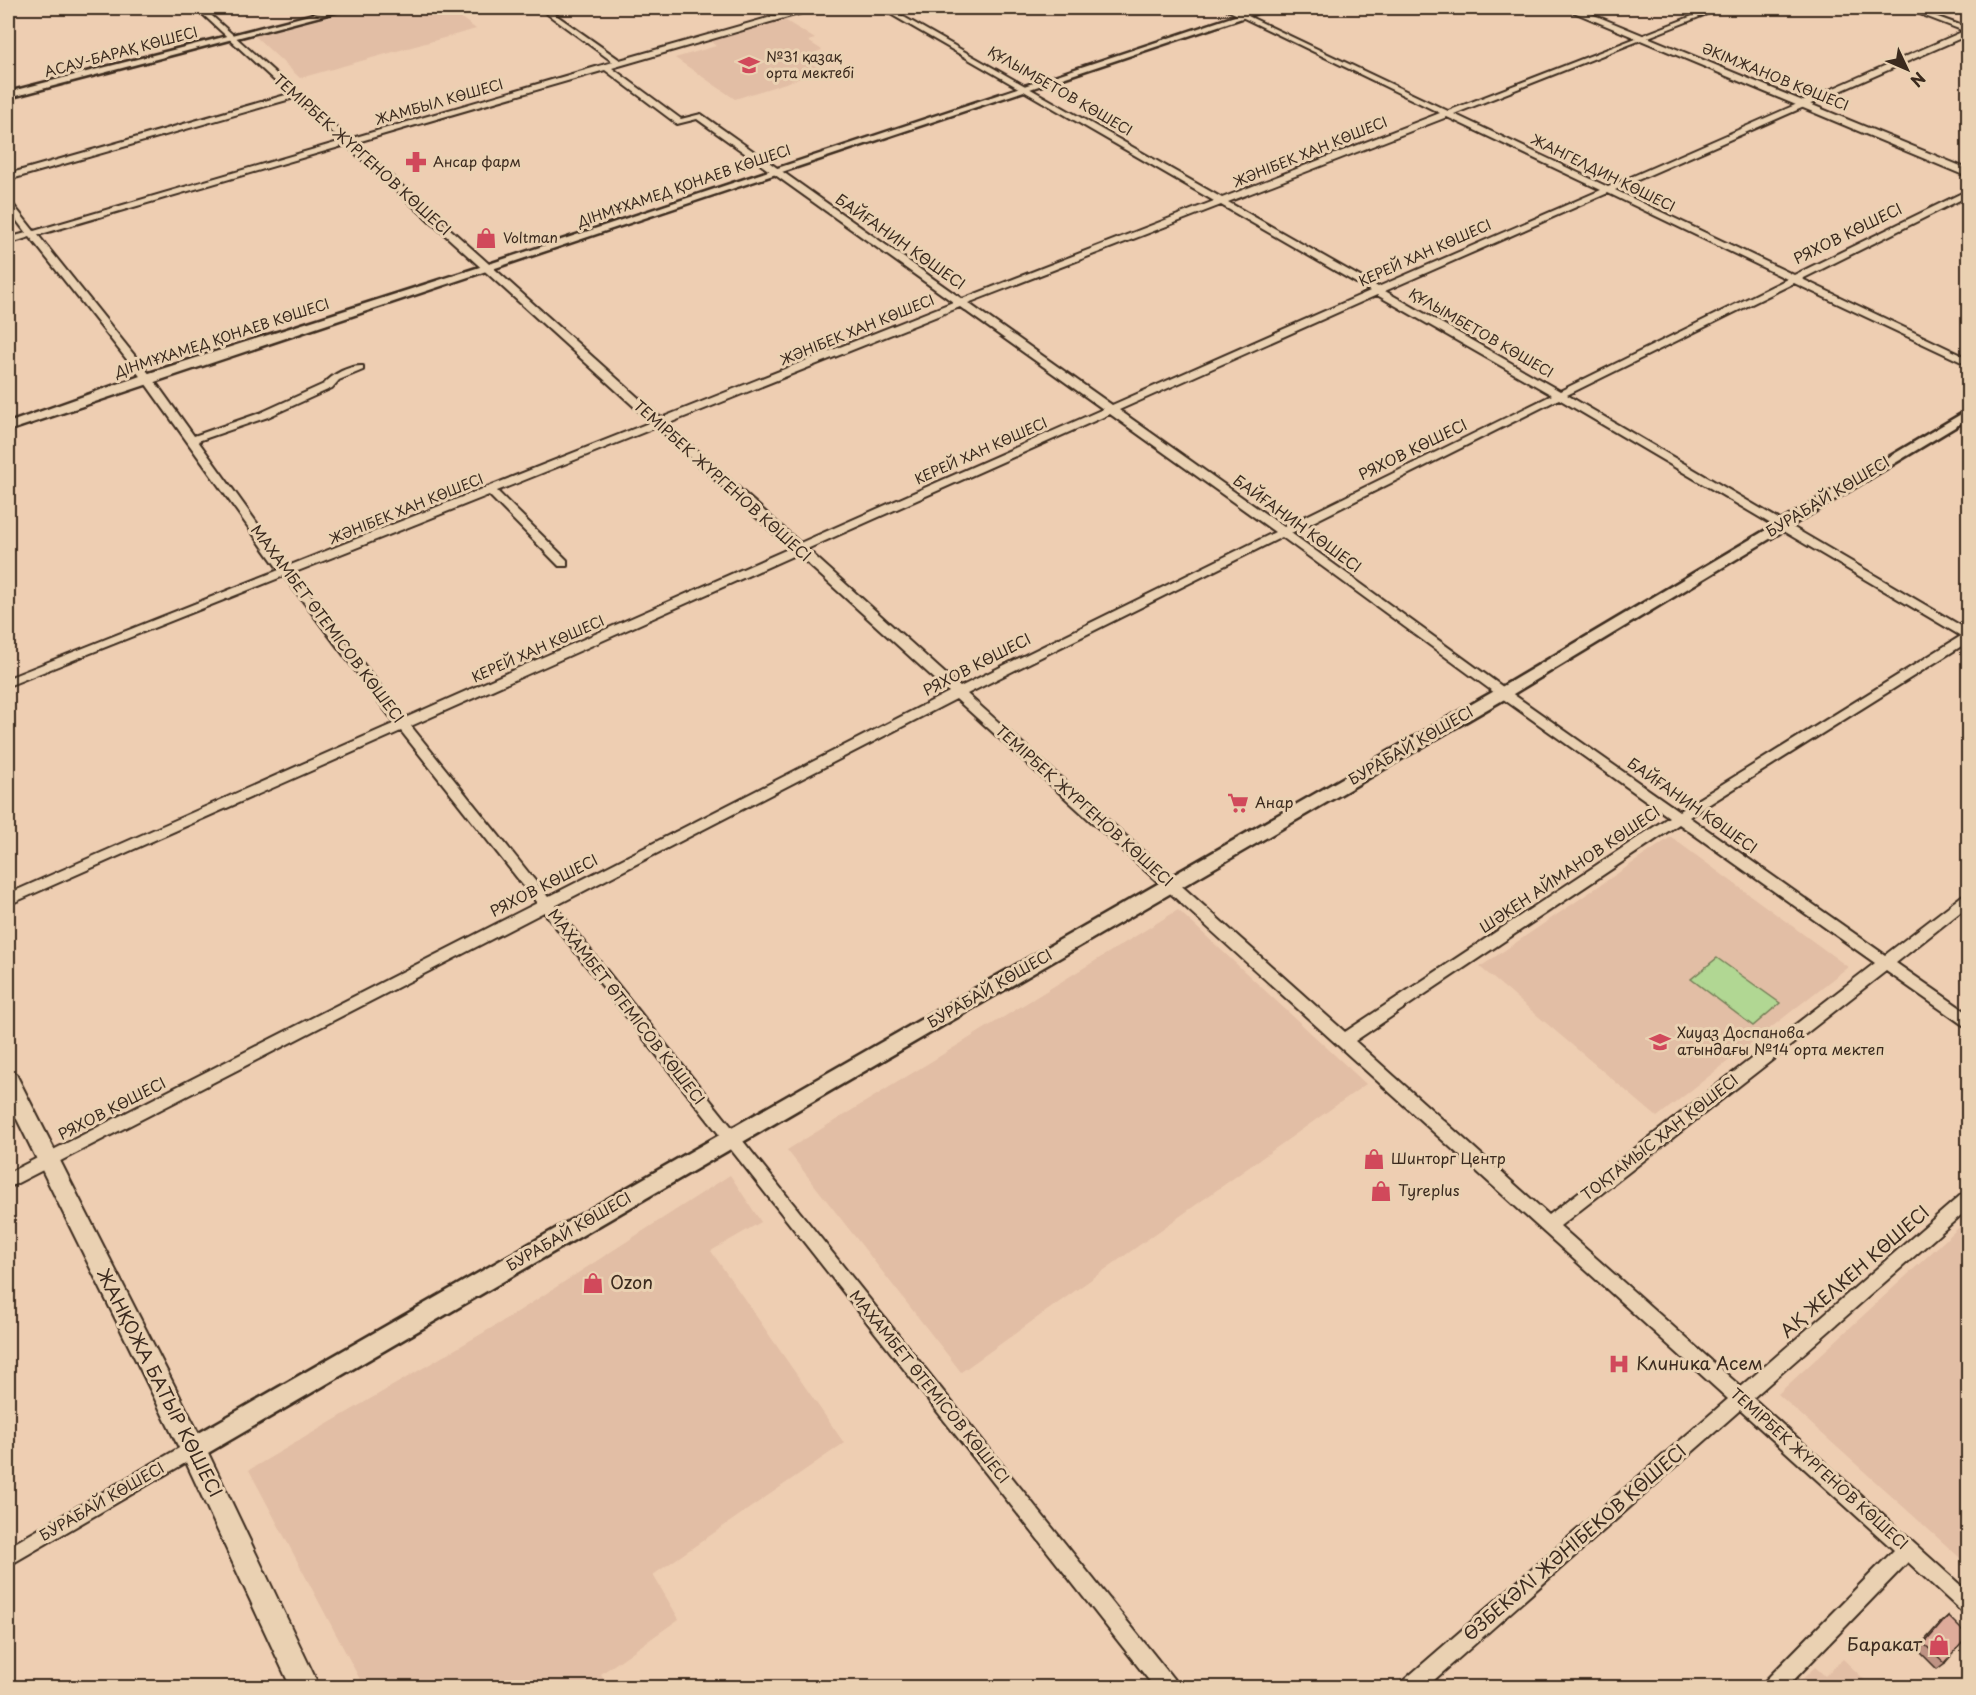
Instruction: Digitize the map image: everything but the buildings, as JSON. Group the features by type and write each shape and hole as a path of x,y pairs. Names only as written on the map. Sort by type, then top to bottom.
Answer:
{"main road":[{"name":"ӘКІМЖАНОВ КӨШЕСІ","path":"1569,8 1968,173"},
{"name":"ЖАНҚОЖА БАТЫР КӨШЕСІ","path":"8,1080 193,1449 306,1688"}],"street":[{"name":"ТЕМІРБЕК ЖҮРГЕНОВ КӨШЕСІ","path":"199,8 797,549 1346,1039 1968,1604"},
{"name":"АСАУ-БАРАҚ КӨШЕСІ","path":"8,96 346,8"},
{"path":"542,8 619,63"},
{"name":"ЖАМБЫЛ КӨШЕСІ","path":"8,241 809,8"},
{"name":"ҚҰЛЫМБЕТОВ КӨШЕСІ","path":"883,8 1561,396 1968,636"},
{"name":"ЖАНГЕЛДИН КӨШЕСІ","path":"1226,8 1968,363"},
{"name":"ДІНМҰХАМЕД ҚОНАЕВ КӨШЕСІ","path":"8,427 147,378 487,268 1267,8"},
{"name":"ЖӘНІБЕК ХАН КӨШЕСІ","path":"8,682 960,303 1222,202 1446,112 1719,8"},
{"path":"1908,8 1968,31"},
{"name":"КЕРЕЙ ХАН КӨШЕСІ","path":"8,900 1968,31"},
{"name":"БАЙҒАНИН КӨШЕСІ","path":"606,67 680,122 698,116 1283,532 1503,693 1681,816 1968,1021"},
{"path":"8,177 295,95"},
{"name":"РЯХОВ КӨШЕСІ","path":"8,1181 958,693 1968,193"},
{"name":"МАХАМБЕТ ӨТЕМІСОВ КӨШЕСІ","path":"8,204 147,378 286,571 404,726 1168,1688"},
{"path":"192,440 271,412 328,386 335,378 359,368"},
{"name":"БУРАБАЙ КӨШЕСІ","path":"8,1557 1503,693 1968,414"},
{"path":"490,490 563,563"},
{"name":"ШӘКЕН АЙМАНОВ КӨШЕСІ","path":"1346,1039 1681,816 1968,636"},
{"name":"ТОҚТАМЫС ХАН КӨШЕСІ","path":"1550,1224 1968,899"},
{"name":"АҚ ЖЕЛКЕН КӨШЕСІ","path":"1740,1398 1968,1199"},
{"name":"ӨЗБЕКӘЛІ ЖӘНІБЕКОВ КӨШЕСІ","path":"1410,1688 1740,1398"},
{"path":"1772,1688 1908,1549"}],"shaded area":[{"path":"365,8 448,8 476,29 300,78 255,36"},
{"name":"№31 қазақ орта мектебі","path":"783,19 815,39 808,41 822,50 802,57 823,71 735,99 675,58 716,46 710,41"},
{"name":"Хиуаз Доспанова атындағы №14 орта мектеп","path":"1671,837 1848,967 1657,1117 1480,967"},
{"path":"1178,910 1366,1084 961,1372 787,1150"},
{"path":"730,1175 761,1222 711,1251 844,1443 653,1575 679,1619 601,1674 609,1687 364,1687 249,1470 505,1320"},
{"path":"1968,1219 1968,1565 1778,1394"},
{"path":"1843,1659 1872,1687 1794,1687 1815,1667 1825,1676"}],"green space":[{"path":"1717,958 1780,1003 1753,1026 1691,979"}],"place":[{"name":"№31 қазақ орта мектебі","path":"749,65"},
{"name":"Ансар фарм","path":"416,162"},
{"name":"Voltman","path":"486,238"},
{"name":"Анар","path":"1238,803"},
{"name":"Хиуаз Доспанова атындағы №14 орта мектеп","path":"1660,1042"},
{"name":"Шинторг Центр","path":"1374,1159"},
{"name":"Tyreplus","path":"1381,1191"},
{"name":"Ozon","path":"593,1283"},
{"name":"Клиника Асем","path":"1619,1364"},
{"name":"Баракат","path":"1939,1645"}]}
